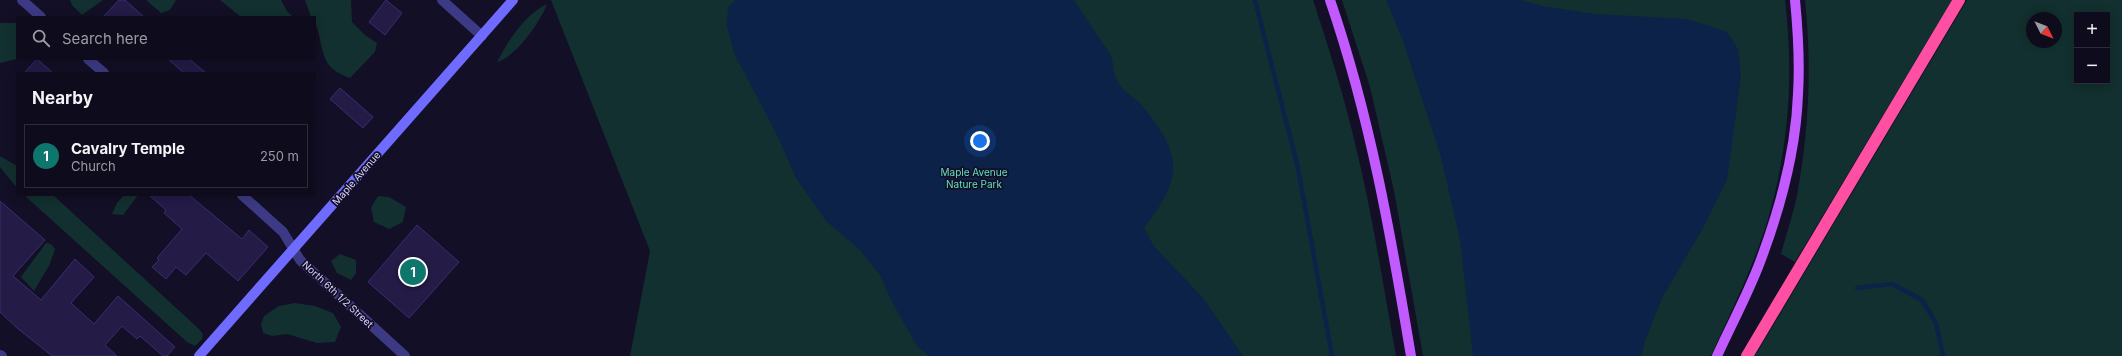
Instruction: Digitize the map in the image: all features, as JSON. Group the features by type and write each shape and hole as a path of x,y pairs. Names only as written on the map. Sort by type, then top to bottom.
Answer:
{"highway":[{"path":"1747,356 1959,0"}],"main road":[{"name":"Maple Avenue","path":"199,356 513,0"},
{"path":"1330,0 1376,166 1388,218 1411,356"},
{"path":"1716,356 1760,264 1778,211 1789,163 1798,95 1799,49 1795,0"}],"street":[{"path":"22,0 40,16"},
{"path":"442,0 482,36"},
{"path":"89,60 103,72"},
{"name":"North 6th 1/2 Street","path":"243,196 283,232 300,260 405,356"}],"green space":[{"path":"70,0 103,0 82,15 72,5"},
{"path":"146,0 176,0 170,10 161,13"},
{"path":"220,0 281,0 287,11 292,16 240,16"},
{"path":"305,0 351,0 352,22 365,35 377,43 375,52 350,78 342,75 331,67 324,57 316,26 316,16 311,16"},
{"name":"Maple Avenue Nature Park","path":"551,0 1313,0 1350,121 1377,248 1396,356 630,356 650,251"},
{"path":"1342,0 1785,0 1788,27 1789,83 1788,110 1781,165 1768,219 1756,254 1711,356 1423,356 1394,191 1370,87"},
{"path":"1805,0 1952,0 1795,262 1781,254 1797,195 1807,122 1809,73"},
{"path":"1967,0 2122,0 2122,356 1755,356"},
{"path":"547,4 539,20 526,38 512,54 497,62 512,37 524,22"},
{"path":"0,23 16,23 16,59 0,63"},
{"path":"0,156 16,165 16,187 0,167"},
{"path":"25,196 54,196 203,334 202,339 195,346 187,342"},
{"path":"123,196 137,196 123,215 112,214 117,203"},
{"path":"378,196 389,197 406,207 403,222 389,229 374,222 371,208"},
{"path":"46,243 51,244 55,249 49,266 34,291 21,277"},
{"path":"340,254 356,260 356,273 351,280 337,273 331,261"},
{"path":"295,303 315,306 333,313 341,327 335,342 317,343 287,334 272,336 263,333 261,324 264,316 279,306"}],"water":[{"path":"735,0 1074,0 1110,54 1117,81 1124,90 1140,103 1154,121 1171,151 1173,165 1172,179 1167,193 1144,228 1153,245 1204,299 1243,356 929,356 917,346 891,300 880,275 859,249 826,221 796,178 777,135 734,53 727,26 728,7"},
{"path":"1386,0 1520,0 1542,6 1595,14 1687,19 1727,32 1738,49 1741,76 1727,180 1703,228 1662,298 1645,341 1641,356 1473,356 1460,240 1441,157 1403,41"}],"building":[{"path":"119,0 125,0 143,16 104,16"},
{"path":"386,0 402,13 385,35 369,22"},
{"path":"36,60 38,60 52,72 25,72"},
{"path":"169,60 190,60 205,72 183,72"},
{"path":"340,88 373,117 363,128 330,99"},
{"path":"150,196 190,196 242,239 249,230 268,247 238,281 206,253 186,275 176,267 166,279 152,267 159,260 157,258 182,229 164,213 166,210"},
{"path":"0,201 45,240 13,276 41,300 75,259 94,277 71,303 94,324 118,296 175,347 167,356 163,356 140,336 137,339 122,326 105,345 117,356 52,356 17,328 0,312"},
{"path":"417,225 459,262 409,318 368,282"}],"waterway":[{"path":"1255,0 1298,168 1332,356"},
{"path":"1857,288 1892,284 1922,300 1936,323 1943,356"}],"place":[{"name":"Cavalry Temple","path":"413,272"}]}
